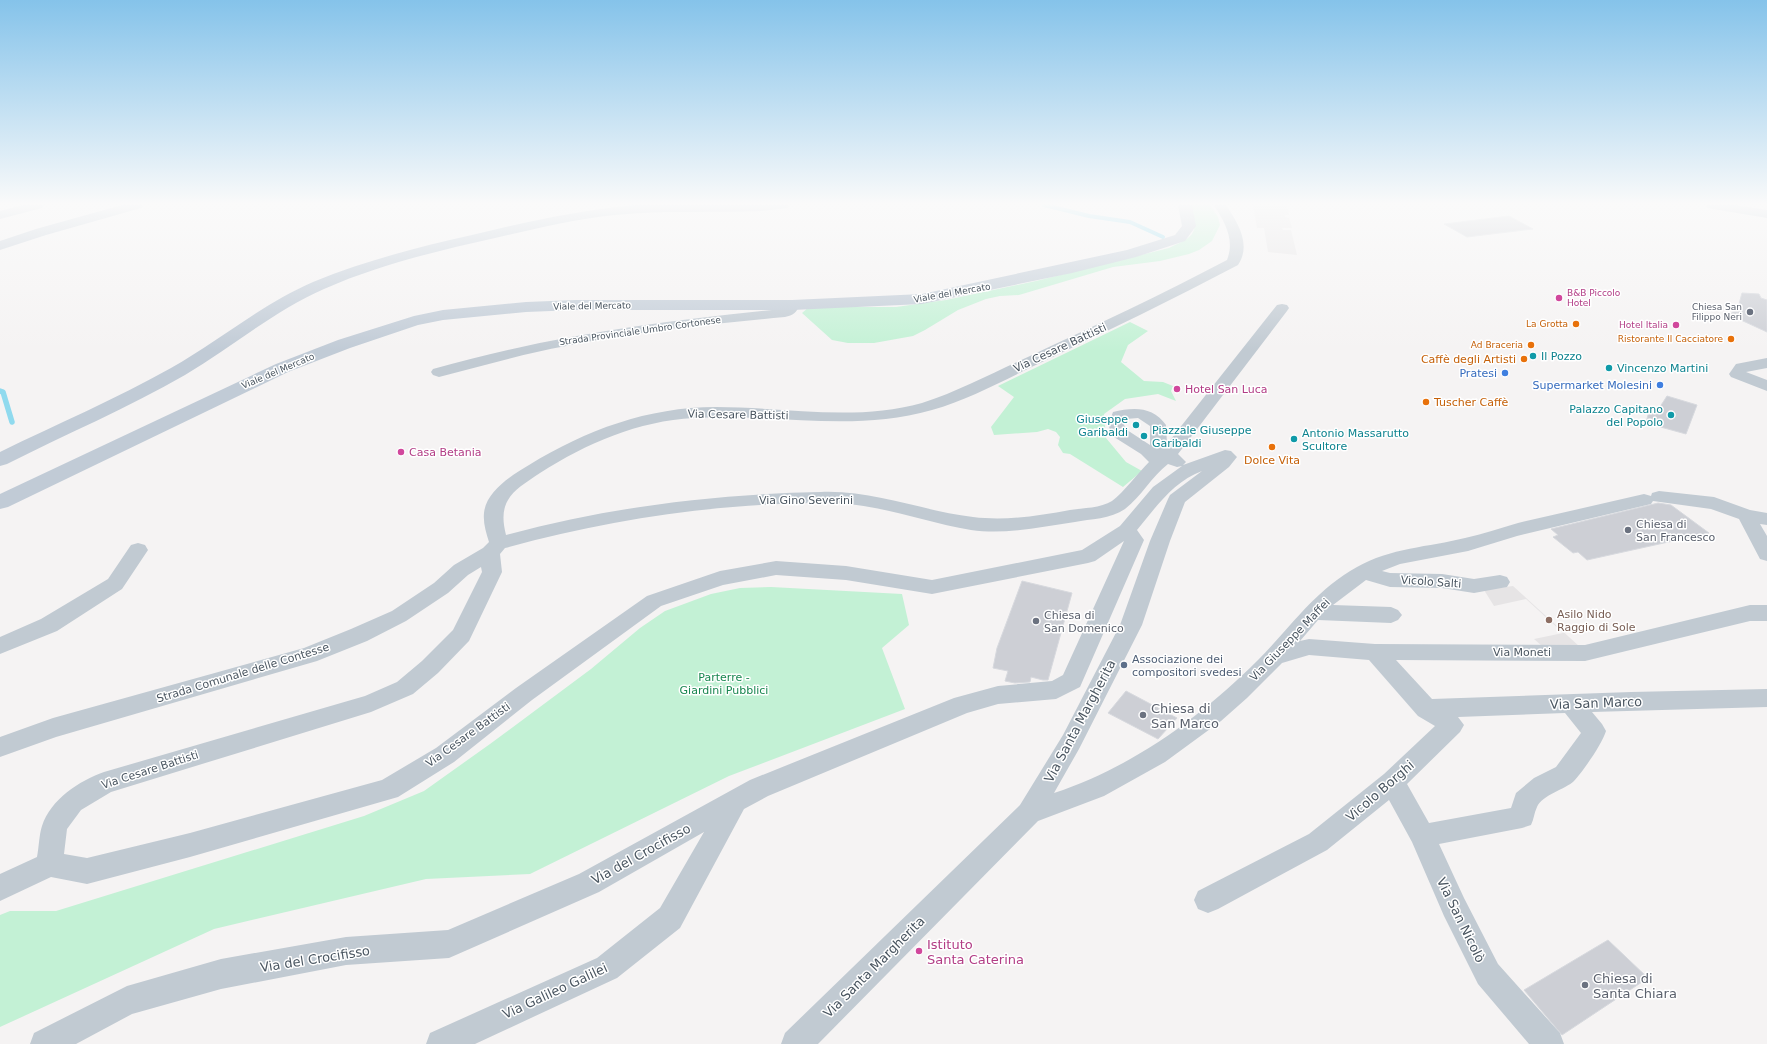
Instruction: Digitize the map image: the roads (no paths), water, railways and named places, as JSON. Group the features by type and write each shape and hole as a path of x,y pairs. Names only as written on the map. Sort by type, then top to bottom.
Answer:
{"main road":[{"path":"0,460 178,371 280,304 340,277 417,254"},
{"name":"Viale del Mercato","path":"0,502 282,368 344,344 414,321 443,315 526,307 576,305 792,305 922,299 1072,268 1132,254"}],"street":[{"name":"Via Cesare Battisti","path":"1225,455 1184,473 1159,491 1127,530 1088,556 932,587 846,573 776,568 720,578 654,601 524,694 445,755 390,789 190,845 87,871 49,864 55,826 72,802 104,783 372,703 405,688 430,667 461,635 492,572 495,506 504,493 524,476 567,449 616,428 641,420 688,413 715,412 861,417 912,410 967,391 1106,327 1233,262 1236,254"},
{"name":"Strada Provinciale Umbro Cortonese","path":"439,372 485,358 590,337 700,321 785,313 791,310 792,305"},
{"name":"Via Gino Severini","path":"494,548 585,521 699,504 843,498 889,504 978,524 1018,524 1104,511 1118,506 1158,464 1282,308"},
{"path":"1767,363 1741,367 1737,374 1767,386"},
{"name":"Via Santa Margherita","path":"796,1044 1029,813 1071,742 1130,625 1160,541 1177,499 1223,463 1228,457 1225,455"},
{"path":"1158,464 1184,473"},
{"name":"Via Giuseppe Maffei","path":"1029,813 1065,802 1111,781 1169,748 1241,691 1274,657 1313,612 1346,583 1376,565 1410,555 1462,546 1514,530 1651,499 1714,503 1746,515 1767,519"},
{"path":"1746,515 1767,554"},
{"name":"Via del Crocifisso","path":"45,1044 127,1002 221,974 346,951 449,944 589,883 759,788 962,705 998,695 1056,690 1072,680 1134,540 1127,530"},
{"name":"Strada Comunale delle Contesse","path":"0,747 53,728 309,656 399,616 442,588 461,570 494,548"},
{"path":"0,646 49,625 116,584 138,550"},
{"name":"Vicolo Salti","path":"1363,572 1390,580 1442,581 1474,586 1500,582"},
{"path":"1313,612 1391,615"},
{"name":"Via Moneti","path":"1274,657 1309,647 1375,652 1585,653 1750,613 1767,613"},
{"name":"Vicolo Borghi","path":"1208,900 1318,842 1393,782 1452,725 1426,709 1375,652"},
{"name":"Via San Marco","path":"1426,709 1570,703 1767,698"},
{"path":"1422,836 1522,817 1526,801 1543,786 1566,774 1592,737 1594,731 1570,703"},
{"name":"Via San Nicolò","path":"1393,782 1422,836 1454,907 1488,974 1549,1044"},
{"name":"Via Galileo Galilei","path":"441,1044 608,968 670,918 735,802"},
{"path":"0,888 49,864"}],"waterway":[{"path":"0,391 3,392 12,422"}],"place":[{"name":"B&B Piccolo Hotel","path":"1559,298"},
{"name":"Chiesa San Filippo Neri","path":"1750,312"},
{"name":"La Grotta","path":"1576,324"},
{"name":"Hotel Italia","path":"1676,325"},
{"name":"Ristorante Il Cacciatore","path":"1731,339"},
{"name":"Ad Braceria","path":"1531,345"},
{"name":"Il Pozzo","path":"1533,356"},
{"name":"Caffè degli Artisti","path":"1524,359"},
{"name":"Vincenzo Martini","path":"1609,368"},
{"name":"Pratesi","path":"1505,373"},
{"name":"Supermarket Molesini","path":"1660,385"},
{"name":"Hotel San Luca","path":"1177,389"},
{"name":"Tuscher Caffè","path":"1426,402"},
{"name":"Palazzo Capitano del Popolo","path":"1671,415"},
{"name":"Giuseppe Garibaldi","path":"1136,425"},
{"name":"Piazzale Giuseppe Garibaldi","path":"1144,436"},
{"name":"Antonio Massarutto Scultore","path":"1294,439"},
{"name":"Dolce Vita","path":"1272,447"},
{"name":"Casa Betania","path":"401,452"},
{"name":"Chiesa di San Francesco","path":"1628,530"},
{"name":"Asilo Nido Raggio di Sole","path":"1549,620"},
{"name":"Chiesa di San Domenico","path":"1036,621"},
{"name":"Associazione dei compositori svedesi","path":"1124,665"},
{"name":"Chiesa di San Marco","path":"1143,715"},
{"name":"Istituto Santa Caterina","path":"919,951"},
{"name":"Chiesa di Santa Chiara","path":"1585,985"}],"park label":[{"name":"Parterre - Giardini Pubblici","path":"724,683"}]}
